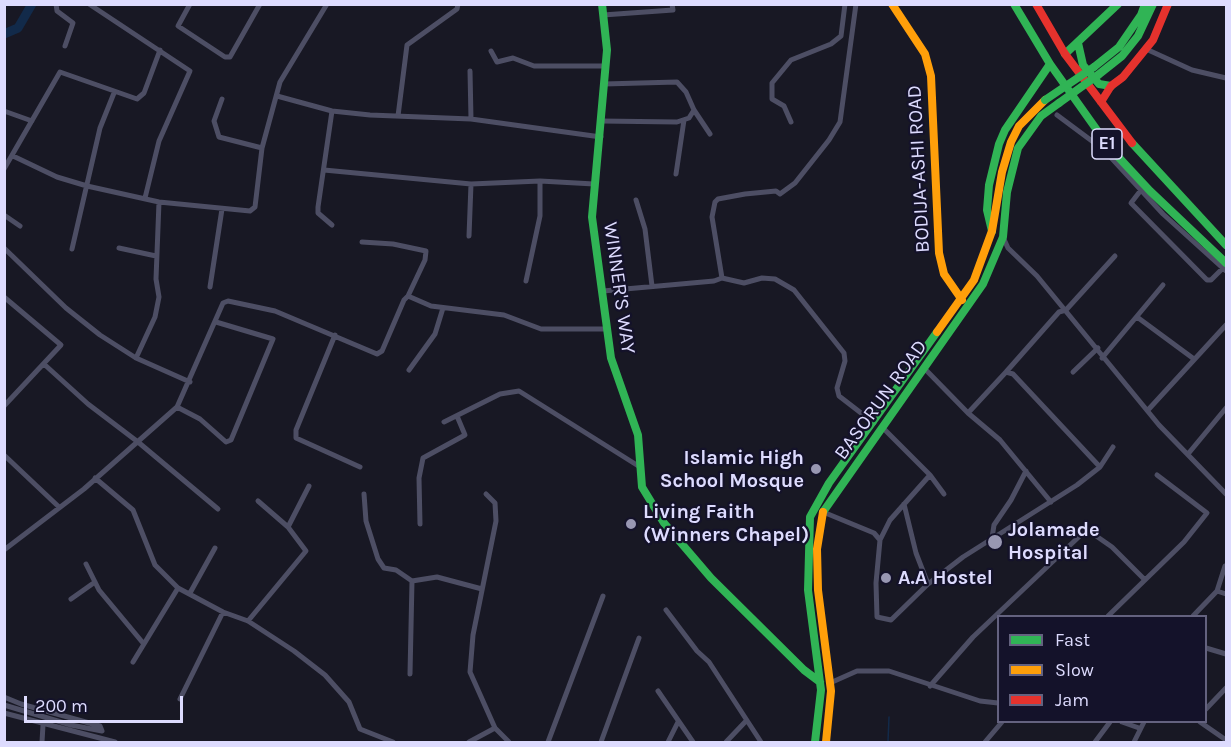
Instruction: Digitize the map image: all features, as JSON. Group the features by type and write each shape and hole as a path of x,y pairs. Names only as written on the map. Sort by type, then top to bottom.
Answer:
{"main road":[{"name":"WINNER'S WAY","path":"602,4 606,66 592,216 610,358 639,435 642,487 650,504 694,559 781,648 820,682"},
{"name":"BODIJA-ASHI ROAD","path":"892,4 925,54 931,76 940,262 944,274 962,300"},
{"name":"E1","path":"1014,4 1050,64 1109,147 1225,267"},
{"name":"E1","path":"1036,4 1065,54 1101,102 1156,171 1227,245"},
{"path":"1065,54 1118,4"},
{"path":"1096,71 1119,47 1141,15 1145,4"},
{"path":"1096,71 1122,56 1138,36 1153,4"},
{"path":"1101,102 1112,86 1124,77 1160,29 1168,4"},
{"path":"1077,44 1083,65 1099,84 1112,86"},
{"path":"992,231 987,210 989,185 999,144 1009,124 1050,64"},
{"name":"BASORUN ROAD","path":"826,742 830,683 818,590 817,549 823,512 974,280 992,231 1002,172 1011,142 1019,126 1045,100 1096,71"},
{"name":"BASORUN ROAD","path":"815,742 820,682 811,629 807,548 810,517 829,483 924,368 980,290 1003,237 1007,192 1018,148 1041,116 1096,71"},
{"path":"829,483 838,488"}],"street":[{"path":"56,4 57,11 73,23 66,46"},
{"path":"89,4 190,71 159,141 145,198"},
{"path":"190,4 178,26 225,57 230,57 260,4"},
{"path":"13,156 57,177 87,186 159,202 246,212 255,207 262,148 277,96 289,65 316,26 327,4"},
{"path":"398,116 407,45 457,9 458,4"},
{"path":"603,15 673,10 672,4"},
{"path":"791,123 784,106 772,99 772,83 790,60 831,44 841,36 845,4"},
{"path":"722,278 712,217 715,202 718,199 746,194 776,191 780,194 795,183 830,140 840,122 856,4"},
{"path":"1146,49 1192,70 1227,78"},
{"path":"4,169 60,72 114,93 138,99 141,98 160,50"},
{"path":"490,51 497,62 513,58 534,66 606,66"},
{"path":"470,71 471,119"},
{"path":"604,84 677,82 686,92 694,110 710,134"},
{"path":"72,249 103,117 114,93"},
{"path":"277,96 332,111 471,119 601,137"},
{"path":"222,99 214,121 219,137 262,148"},
{"path":"676,174 684,120 694,110"},
{"path":"4,111 32,121"},
{"path":"332,111 318,213 332,225"},
{"path":"1058,115 1104,150 1171,221 1225,267 1211,280 1207,280 1131,202 1141,190"},
{"path":"601,121 684,120"},
{"path":"324,170 471,184 540,181 594,184"},
{"path":"526,281 540,216 540,181"},
{"path":"469,236 471,184"},
{"path":"636,200 645,229 652,286"},
{"path":"136,358 155,317 159,297 156,256 159,202"},
{"path":"210,287 222,209"},
{"path":"4,215 20,226"},
{"path":"1003,237 1008,248 1037,276 1148,410 1227,494"},
{"path":"4,550 95,478 177,407 224,303 233,300 275,311 335,335 372,353 380,353 425,260 426,251 393,244 362,242"},
{"path":"4,248 84,323 136,358 190,382"},
{"path":"119,248 156,256"},
{"path":"968,413 1059,312 1066,310 1115,256"},
{"path":"603,291 714,281 722,278 744,283 762,278 775,279 794,290 844,353 845,361 837,388 839,396 878,425 930,475 944,494"},
{"path":"1102,357 1163,285"},
{"path":"408,296 424,304 443,308 504,315 541,329 608,329"},
{"path":"4,297 60,342 60,349 4,406"},
{"path":"409,370 435,334 443,308"},
{"path":"1137,317 1194,359"},
{"path":"177,407 200,419 226,442 231,440 273,339 216,322"},
{"path":"1148,410 1227,325"},
{"path":"335,335 296,438 360,467"},
{"path":"1073,372 1098,348"},
{"path":"45,365 88,404 138,442 218,509"},
{"path":"924,368 968,413 1000,440 1051,502"},
{"path":"1006,372 1013,375 1029,391 1100,467"},
{"path":"444,422 500,394 519,391 640,467"},
{"path":"1188,454 1227,408"},
{"path":"420,524 419,478 423,458 465,435 457,416"},
{"path":"930,475 890,520 880,540 877,617 891,620 928,584 992,538 1051,502 1100,467 1113,447"},
{"path":"5,457 59,507"},
{"path":"992,538 994,525 1011,500 1026,471"},
{"path":"1109,615 1184,542 1207,513 1157,475"},
{"path":"95,478 133,510 155,565 178,588 223,612 248,621 278,640 325,675 349,702 360,729 393,742"},
{"path":"288,527 309,486"},
{"path":"364,494 366,521 378,559 384,568 396,570 412,581 437,577 482,588"},
{"path":"486,494 495,503 496,521 471,650 470,672 495,728 509,742"},
{"path":"248,621 306,551 288,527 258,501"},
{"path":"904,504 916,553 928,584"},
{"path":"823,512 874,532 880,540"},
{"path":"930,686 973,637 1085,531 1089,531 1112,547 1145,580"},
{"path":"190,593 215,548"},
{"path":"86,564 95,582 122,621 143,644"},
{"path":"1194,615 1217,591 1225,566"},
{"path":"410,674 412,581"},
{"path":"71,599 95,582"},
{"path":"133,662 178,588"},
{"path":"1217,591 1227,594"},
{"path":"548,742 603,596"},
{"path":"666,610 697,651 709,662 761,742"},
{"path":"180,699 223,612"},
{"path":"601,742 639,638"},
{"path":"1207,648 1227,654"},
{"path":"830,683 857,671 880,670 980,701 997,703"},
{"path":"1207,708 1226,688"},
{"path":"658,691 693,742"},
{"path":"4,697 100,726 102,731 92,731 4,705"},
{"path":"4,713 115,742"},
{"path":"726,742 746,721"},
{"path":"668,742 678,722"},
{"path":"985,742 1001,723"},
{"path":"1095,742 1109,723"},
{"path":"1125,723 1139,728"},
{"path":"1134,742 1143,723"},
{"path":"1202,723 1227,740"},
{"path":"42,742 43,725"},
{"path":"470,742 495,728"}],"waterway":[{"path":"4,34 18,28 32,4"},
{"path":"888,742 889,717"}],"traffic: fast":[{"path":"602,4 607,50 592,217 611,358 638,435 642,487 664,523 711,578 804,670 820,682"},
{"path":"1014,4 1050,64 1109,147 1150,191 1226,263"},
{"path":"1065,54 1118,4"},
{"path":"1094,67 1119,47 1141,15 1145,4"},
{"path":"1098,75 1122,56 1138,36 1153,4"},
{"path":"1078,43 1083,65 1099,84 1111,86"},
{"path":"992,231 987,210 989,185 999,144 1005,130 1050,64"},
{"path":"1045,100 1094,67"},
{"path":"1059,103 1098,75"},
{"path":"823,512 983,284 1003,237 1007,192 1018,148 1041,116 1059,103"},
{"path":"1132,143 1226,245"},
{"path":"815,742 821,690 808,590 810,517 829,483 937,332"}],"traffic: slow":[{"path":"892,4 925,54 931,76 939,253 944,274 962,300"},
{"path":"937,332 974,280 992,231 1002,172 1011,142 1019,126 1045,100"},
{"path":"823,512 817,549 818,590 831,691 826,742"}],"traffic: jam":[{"path":"1036,4 1065,54 1132,143"},
{"path":"1101,102 1111,86 1123,77 1153,40 1168,4"}],"place":[{"name":"Islamic High School Mosque","path":"816,469"},
{"name":"Living Faith (Winners Chapel)","path":"631,524"},
{"name":"Jolamade Hospital","path":"995,542"},
{"name":"A.A Hostel","path":"886,578"}]}
